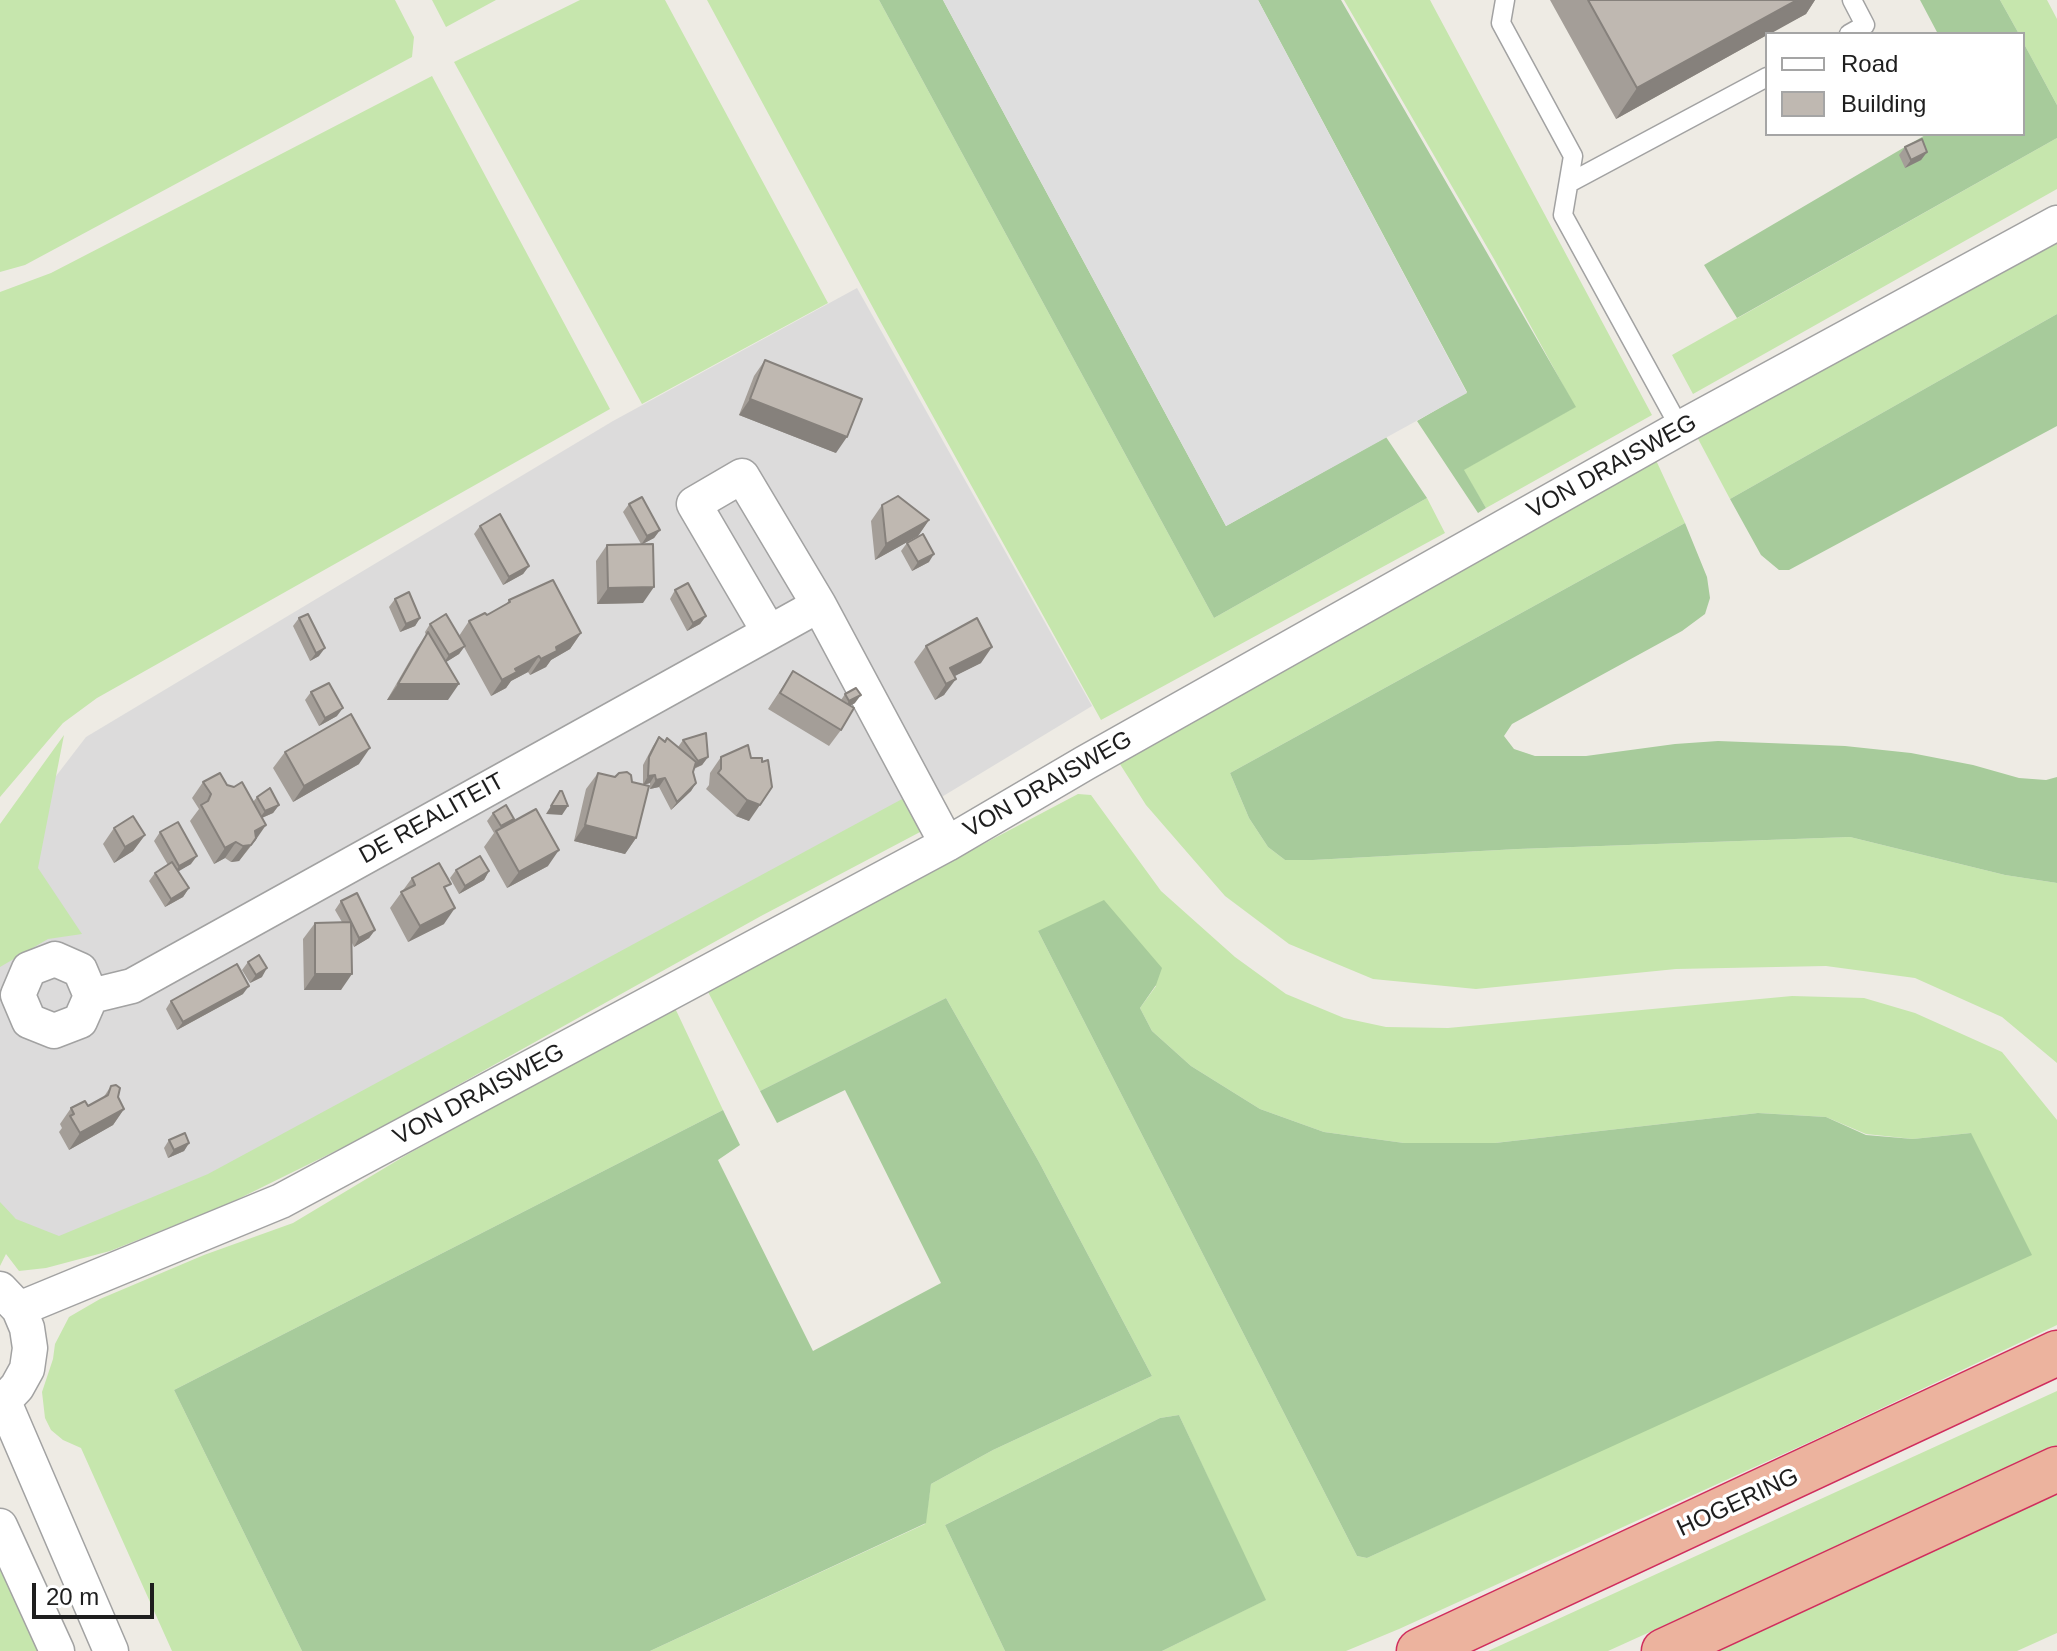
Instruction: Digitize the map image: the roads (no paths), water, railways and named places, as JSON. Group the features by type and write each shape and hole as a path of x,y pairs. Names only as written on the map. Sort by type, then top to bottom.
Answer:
{"highway":[{"name":"HOGERING","path":"1419,1651 2057,1353"},
{"path":"1664,1651 2057,1469"}],"street":[{"name":"VON DRAISWEG","path":"10,1299 281,1201 947,844 1680,428 2057,223"},
{"path":"769,632 694,504 742,476 819,605 947,844"},
{"name":"DE REALITEIT","path":"91,996 132,986 819,605"},
{"path":"10,1299 27,1328 30,1348 27,1369 2,1404 111,1651"},
{"path":"0,1526 57,1651"}],"lane":[{"path":"1505,0 1501,23 1573,156 1563,215 1680,428"},
{"path":"1852,0 1865,25 1853,32"},
{"path":"1569,183 1765,78"}]}
